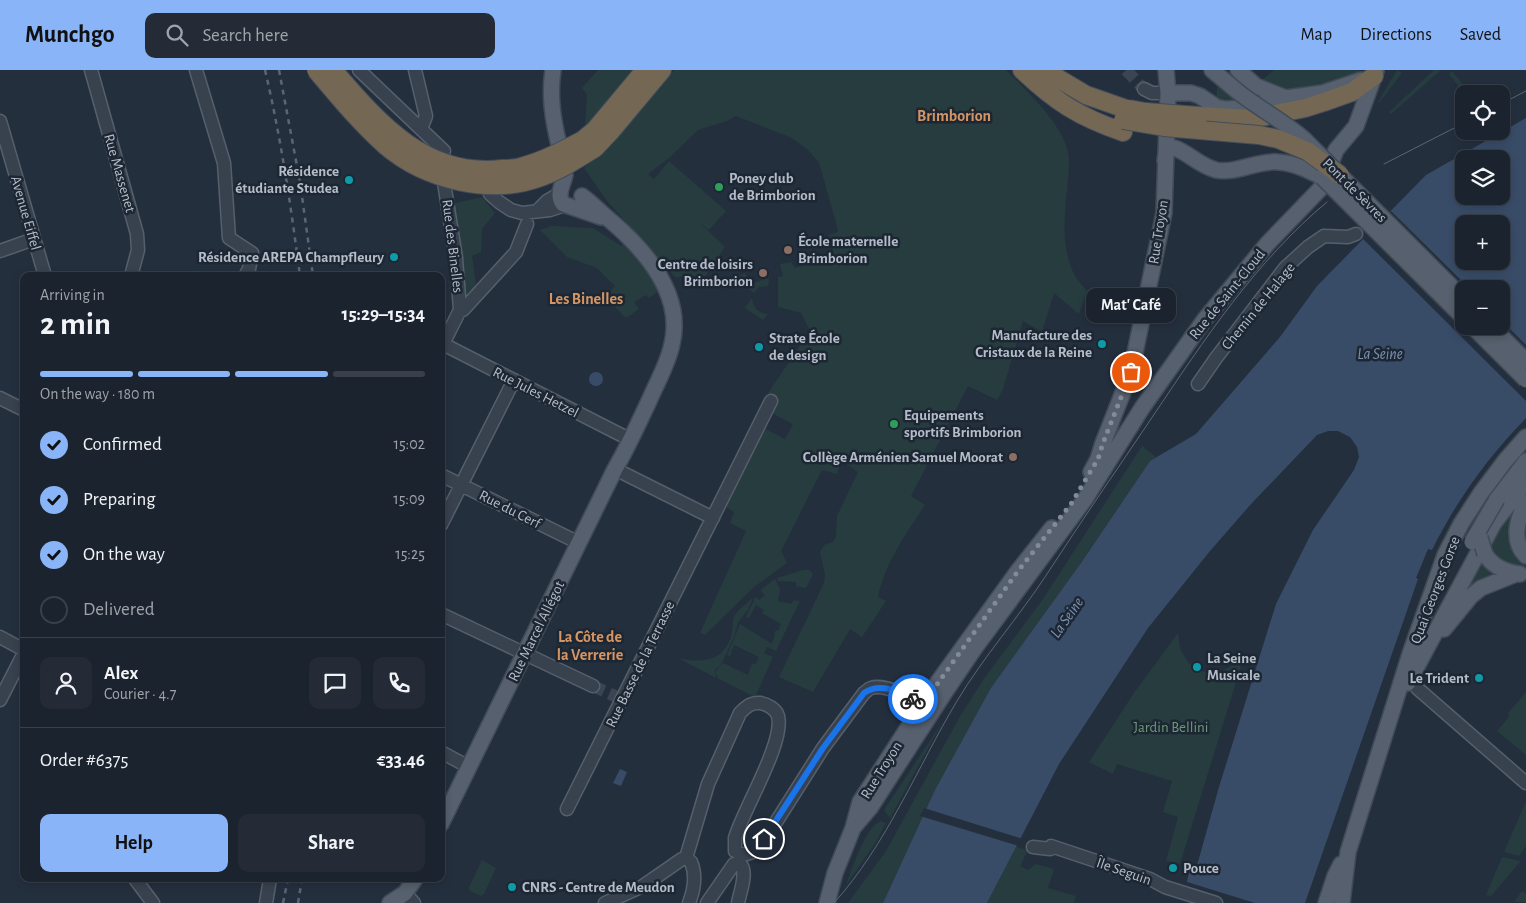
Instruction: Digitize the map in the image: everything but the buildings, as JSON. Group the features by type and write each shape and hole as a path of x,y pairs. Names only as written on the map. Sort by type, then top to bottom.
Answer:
{"highway":[{"path":"316,70 359,120 387,146 408,161 443,177 471,184 513,184 539,178 562,169 589,144 611,131 662,70"},
{"path":"333,70 369,111 394,135 416,151 447,164 489,171 522,167 589,144 595,130 645,70"},
{"path":"1022,70 1067,108 1088,120 1124,120 1145,112 1251,119 1324,102 1352,92 1376,75"},
{"path":"1038,70 1069,95 1108,116 1164,127 1259,135 1278,139 1307,151 1340,175"},
{"path":"1044,70 1124,120 1161,138 1260,146 1274,149 1309,162 1322,182"}],"main road":[{"path":"553,70 551,103 559,145"},
{"name":"Rue Troyon","path":"824,900 842,851 853,828 870,808 928,707 1018,571 1071,504 1098,459 1129,378 1164,213 1168,93 1166,70"},
{"path":"1212,70 1233,87"},
{"path":"1216,70 1233,87"},
{"path":"1238,70 1256,86 1286,98"},
{"path":"1168,93 1191,93 1200,96 1209,104 1224,109 1242,108 1286,98 1322,93 1376,75"},
{"path":"1165,162 1166,153 1171,148 1180,150 1206,167 1218,170 1230,170 1277,161 1292,164 1322,182 1336,150 1356,126 1376,75"},
{"name":"Pont de Sèvres","path":"1233,87 1297,133 1455,290"},
{"path":"1166,131 1191,157"},
{"name":"Pont de Sèvres","path":"1322,182 1455,309"},
{"name":"Rue de Saint-Cloud","path":"1142,408 1208,316 1268,243 1322,182"},
{"name":"Rue Marcel Allégot","path":"445,816 631,440 667,363 673,343 674,322 668,294 648,256 610,220 570,196"},
{"path":"1481,335 1526,380"},
{"path":"1500,335 1526,362"},
{"path":"1123,437 1131,412 1127,392 1129,378"},
{"path":"1128,400 1136,410 1142,408"},
{"name":"Rue Troyon","path":"928,707 974,649 1085,499 1142,408"},
{"name":"Quai Georges Gorse","path":"1336,902 1348,852 1410,654 1445,555 1461,524 1493,476 1526,437"},
{"path":"1410,654 1476,540 1497,499 1526,461"},
{"path":"1493,476 1484,492 1479,508 1476,540 1488,560 1498,567 1521,574"},
{"name":"Quai Georges Gorse","path":"1395,702 1410,679 1494,523 1526,482"},
{"path":"1526,503 1516,526 1521,551 1526,556"},
{"path":"1427,647 1471,596 1481,588 1521,574"},
{"path":"390,903 410,898 414,882"}],"street":[{"name":"Rue Massenet","path":"91,70 137,234 138,250 132,272"},
{"path":"196,70 224,163 229,238 252,253 247,272"},
{"path":"360,70 451,157"},
{"path":"415,70 426,116 421,129"},
{"path":"1144,89 1152,93 1168,93"},
{"name":"Avenue Eiffel","path":"0,120 44,272"},
{"name":"Rue des Binelles","path":"438,145 456,258 460,310 445,338"},
{"path":"490,194 511,210 522,213 538,210 547,201 570,196"},
{"path":"460,310 464,310 516,252 528,224"},
{"name":"Chemin de Halage","path":"1198,384 1285,268 1308,247 1324,236 1348,237 1356,234"},
{"path":"0,251 34,238"},
{"name":"Rue Jules Hetzel","path":"445,346 631,440"},
{"path":"445,517 514,380"},
{"path":"0,398 20,408"},
{"name":"Rue Basse de la Terrasse","path":"567,809 624,701 770,402"},
{"path":"615,469 713,518"},
{"name":"Rue du Cerf","path":"445,477 579,543"},
{"path":"445,616 593,686"},
{"path":"0,637 20,650"},
{"path":"0,700 20,660"},
{"path":"1410,679 1417,688 1526,783"},
{"path":"686,858 708,784 740,713 747,706 758,703 771,708 777,713 779,724 773,748 735,838 736,850 743,855 753,852 771,830 823,748 864,693 871,688 900,692 928,707"},
{"path":"445,754 469,766"},
{"name":"Île Seguin","path":"1033,847 1050,849 1049,854 1111,875 1155,887 1165,887 1216,903"},
{"path":"605,903 644,886 686,858"},
{"path":"686,858 691,862 694,875 694,890 689,903"},
{"path":"707,903 734,864 739,863 742,864 744,870 738,903"},
{"path":"137,882 153,903"},
{"path":"266,903 270,882"}],"green space":[{"path":"598,70 633,70 585,127 587,95 582,88"},
{"path":"674,70 1006,70 1050,117 1067,148 1069,169 1065,233 1067,255 1075,276 1087,291 1079,314 1054,293 1042,332 1023,321 1003,389 997,400 968,386 911,496 925,505 897,549 881,584 878,597 886,601 862,637 850,629 813,692 779,677 824,583 825,575 820,552 824,545 833,542 836,535 837,516 858,472 841,460 837,474 822,470 781,551 787,563 754,587 705,635 700,633 746,531 730,523 734,512 725,506 763,428 785,439 793,424 766,410 771,400 766,396 810,331 801,313 778,307 778,277 783,276 780,264 791,262 795,268 834,255 829,235 838,232 837,226 819,163 807,149 792,138 736,116 727,121 698,130 669,158 648,174 654,179 669,161 726,211 709,230 699,222 725,247 705,276 675,277 607,201 584,168 608,146"},
{"path":"1274,70 1360,70 1353,76 1332,85 1307,90 1284,90 1270,86 1262,80"},
{"path":"1397,70 1402,73 1379,103 1378,102"},
{"path":"1434,70 1441,70 1391,114 1389,112"},
{"path":"1452,71 1463,85 1458,85 1449,74"},
{"path":"1217,87 1236,97 1242,103 1216,102"},
{"path":"482,197 495,213 482,229 481,252 472,256 477,292 473,297 465,295 452,204"},
{"path":"552,226 593,228 621,246 625,242 645,265 659,291 649,298 646,295 634,302 639,309 626,318 605,297 615,286 597,268 567,257 540,230"},
{"path":"745,273 748,278 747,282 754,283 769,279 768,286 759,287 754,293 735,278"},
{"path":"752,298 757,309 768,314 763,320 745,308"},
{"path":"1142,446 1156,457 1150,461 1081,563 935,790 883,903 848,903 886,851 959,718 983,680 1043,599"},
{"path":"1526,487 1526,496 1518,512 1526,569 1515,568 1514,564 1505,562 1503,565 1499,563 1488,546"},
{"path":"1481,560 1503,575 1459,605"},
{"path":"809,570 813,574 806,588 796,586 796,582 778,581 777,578"},
{"path":"775,579 780,589 778,601 792,604 793,600 800,601 776,651 767,647 764,653 773,657 755,697 717,678 718,676 716,675 716,671 723,663 748,675 752,663 755,665 759,657 734,645 730,656 727,655 740,624 772,644 774,633 776,630 778,631 781,624 762,613 764,610 756,605 749,618 746,617 755,598 759,600 765,595 760,590"},
{"path":"753,598 748,610 738,622 734,637 721,665 715,670 716,678 680,659 710,659 722,652 731,637 735,615"},
{"name":"Jardin Bellini","path":"1178,633 1180,648 1186,659 1192,665 1205,672 1212,673 1227,669 1245,653 1180,864 1166,861 1178,817 1163,812 1172,781 1117,764 1113,774 1089,762 1134,693"},
{"path":"1526,692 1526,755 1497,731 1509,717 1508,713"},
{"path":"943,721 890,818 884,810"},
{"path":"1526,801 1526,846 1519,856 1504,852"},
{"path":"881,821 886,823 876,842 846,885 865,839 875,824"},
{"path":"1016,847 1028,850 1020,866 1028,870 1036,864 1054,869 1048,888 1076,896 1074,903 987,903"},
{"path":"1502,857 1521,861 1491,896 1486,895"},
{"path":"482,860 496,868 484,894 481,896 470,891 469,887"},
{"path":"1522,891 1526,894 1526,902 1514,902"}],"water":[{"name":"La Seine","path":"1526,118 1526,418 1474,480 1451,514 1432,550 1428,549 1416,578 1418,579 1305,903 1182,903 1190,868 1196,869 1219,787 1276,604 1313,530 1354,470 1359,457 1357,447 1350,437 1338,431 1328,431 1317,435 1251,504 1210,551 1148,628 1059,764 987,903 883,903 935,790 991,688 1081,563 1150,461 1196,434 1280,337 1317,286 1426,175 1455,158 1455,205 1510,205 1510,150 1470,150 1487,140 1510,140 1510,127"},
{"path":"596,372 601,374 603,379 601,384 596,386 591,384 589,379 591,374"},
{"path":"620,769 627,772 621,786 613,783"}],"pier":[{"path":"1391,211 1461,280 1455,280 1455,330 1363,239"},
{"path":"1510,329 1526,345 1526,401 1460,335 1510,335"},
{"path":"924,808 1023,839 1019,846 920,816"},
{"path":"1184,881 1255,903 1179,903"}],"tunnel":[{"path":"1126,70 1144,89"},
{"path":"593,686 617,697"}],"tram line":[{"path":"1510,99 1526,91"},
{"path":"1384,164 1455,128"},
{"path":"834,903 853,880 886,831 942,726 967,684 1036,590 1212,330 1232,303 1277,250 1327,202"}],"railway":[{"path":"265,70 285,173 299,272"},
{"path":"279,70 300,182 312,272"},
{"path":"283,903 287,882"},
{"path":"298,903 302,882"}],"way so far":[{"path":"913,699 923,704 1018,571 1071,504 1098,459 1131,372"}],"place":[{"name":"Résidence étudiante Studea","path":"349,180"},
{"name":"Poney club de Brimborion","path":"719,187"},
{"name":"École maternelle Brimborion","path":"788,250"},
{"name":"Résidence AREPA Champfleury","path":"394,257"},
{"name":"Centre de loisirs Brimborion","path":"763,273"},
{"name":"Manufacture des Cristaux de la Reine","path":"1102,344"},
{"name":"Strate École de design","path":"759,347"},
{"name":"Mat' Café","path":"1131,372"},
{"name":"Equipements sportifs Brimborion","path":"894,424"},
{"name":"Collège Arménien Samuel Moorat","path":"1013,457"},
{"name":"La Seine Musicale","path":"1197,667"},
{"name":"Le Trident","path":"1479,678"},
{"name":"Pouce","path":"1173,868"},
{"name":"CNRS - Centre de Meudon","path":"512,887"}],"district":[{"name":"Brimborion","path":"954,115"},
{"name":"Les Binelles","path":"586,298"},
{"name":"La Côte de la Verrerie","path":"590,645"}],"route":[{"path":"764,839 823,748 864,693 871,688 878,688 900,692 913,699"}]}
